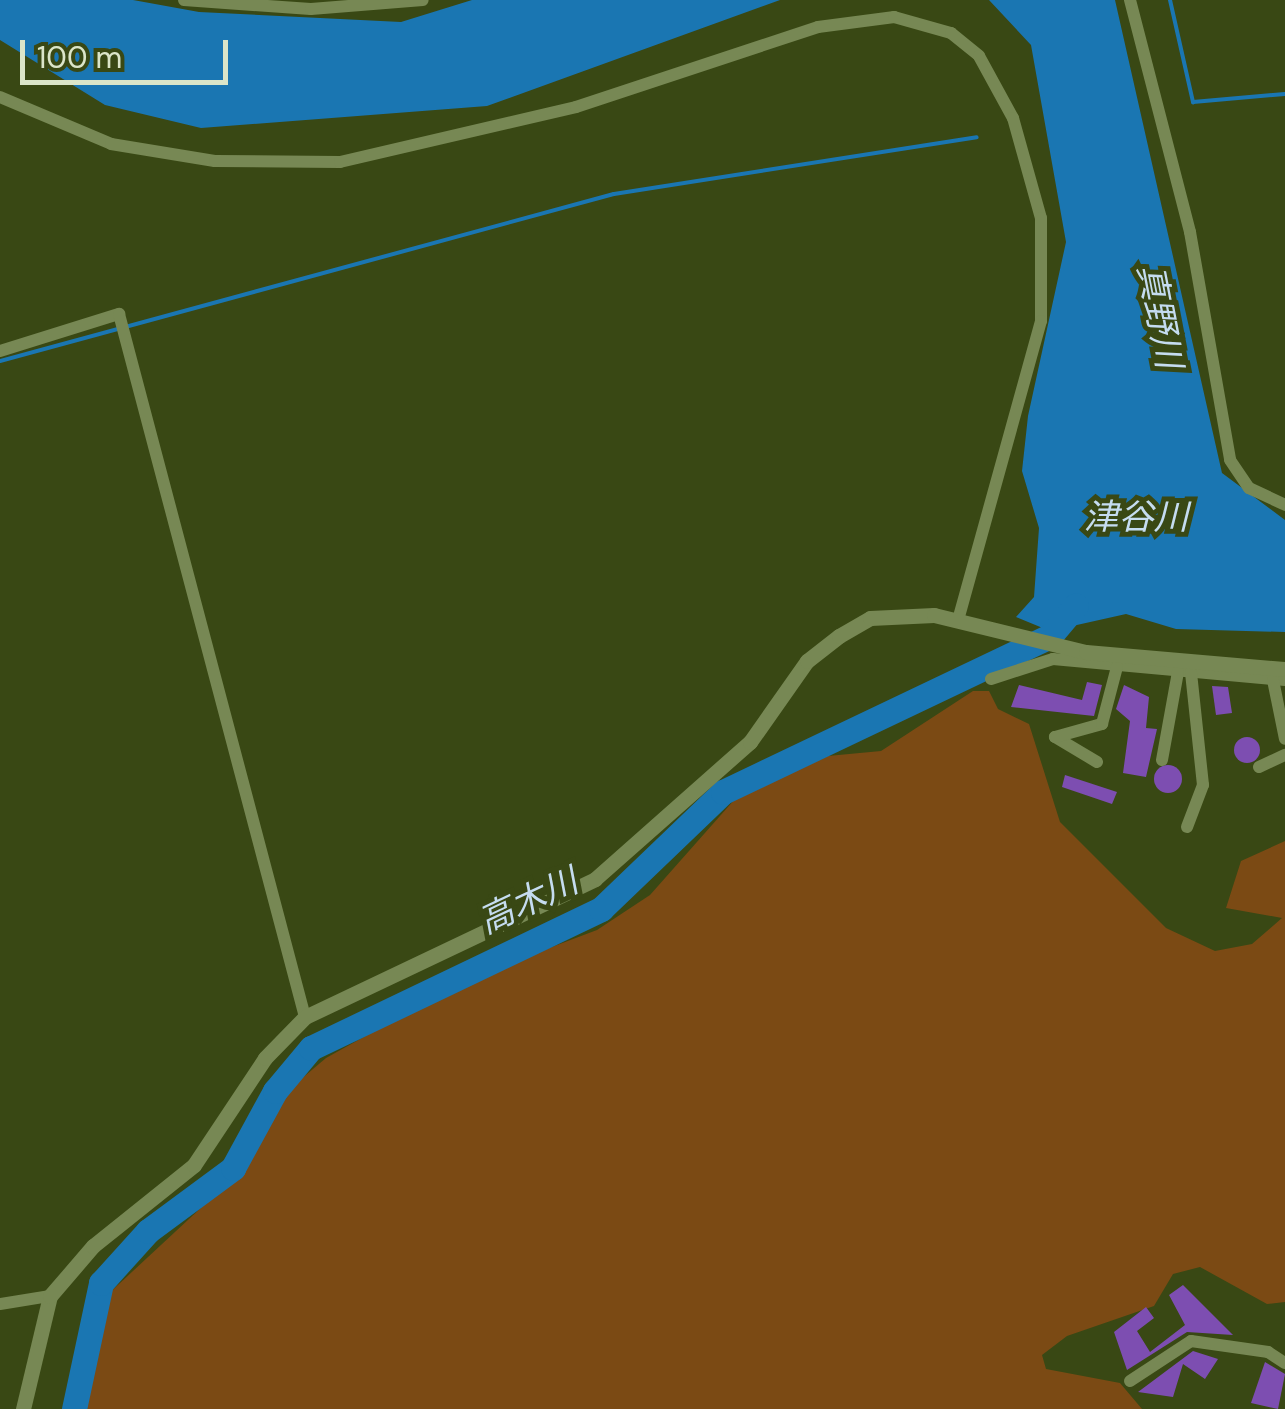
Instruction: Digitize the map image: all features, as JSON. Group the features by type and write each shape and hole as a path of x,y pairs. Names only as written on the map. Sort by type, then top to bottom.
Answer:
{"street":[{"path":"184,0 311,9 423,0"},
{"path":"1130,0 1192,242 1230,460 1248,488 1285,505"},
{"path":"0,97 111,144 215,161 340,162 576,107 818,27 894,17 952,34 979,56 1014,118 1041,218 1041,321 958,620"},
{"path":"0,351 121,322 304,1017"},
{"path":"22,1409 50,1296 93,1246 194,1165 264,1058 304,1017 596,879 750,742 807,662 870,618 958,620 1078,651 1281,676"},
{"path":"991,680 1053,660 1184,673 1281,676"},
{"path":"1097,762 1055,737 1102,724 1117,667"},
{"path":"1162,760 1184,673"},
{"path":"1184,673 1203,785 1187,827"},
{"path":"1281,676 1285,739"},
{"path":"1259,767 1285,755"},
{"path":"0,1304 50,1296"},
{"path":"1130,1381 1191,1341 1285,1363"}],"shaded area":[{"path":"973,691 989,691 998,709 1029,724 1060,822 1166,928 1215,951 1252,944 1282,918 1226,908 1241,861 1285,841 1285,1302 1267,1304 1200,1267 1173,1274 1154,1306 1067,1336 1042,1355 1046,1369 1120,1383 1142,1409 84,1409 105,1297 246,1166 287,1091 326,1058 472,977 597,930 650,895 735,799 828,756 881,751"}],"water":[{"path":"0,0 133,0 199,12 401,22 472,0 780,0 487,106 201,128 105,105 0,40"},
{"name":"津谷川","path":"989,0 1115,0 1222,473 1285,520 1285,632 1176,629 1126,614 1050,631 1016,617 1034,597 1039,528 1022,471 1028,416 1066,242 1031,45"}],"building":[{"path":"1087,682 1102,685 1094,716 1011,707 1019,685 1082,700"},
{"path":"1124,685 1149,697 1146,728 1157,729 1146,777 1123,773 1130,721 1116,709"},
{"path":"1212,686 1228,687 1232,713 1216,715"},
{"path":"1247,737 1256,741 1260,750 1256,759 1247,763 1238,759 1234,750 1238,741"},
{"path":"1168,765 1178,769 1182,779 1178,789 1168,793 1158,789 1154,779 1158,769"},
{"path":"1065,775 1117,792 1112,804 1062,787"},
{"path":"1183,1285 1233,1335 1187,1332 1127,1370 1114,1332 1146,1307 1154,1318 1137,1331 1150,1352 1185,1325 1169,1295"},
{"path":"1193,1351 1218,1359 1205,1379 1183,1364 1173,1397 1138,1392"},
{"path":"1265,1362 1285,1374 1278,1409 1251,1403"}],"waterway":[{"path":"1170,0 1193,102 1285,94"},
{"path":"0,361 614,194 977,137"},
{"name":"高木川","path":"74,1409 101,1283 148,1231 233,1168 275,1091 311,1048 601,909 723,792 1050,636 1076,605"}],"water label":[{"name":"真野川","path":"1160,316"}]}
